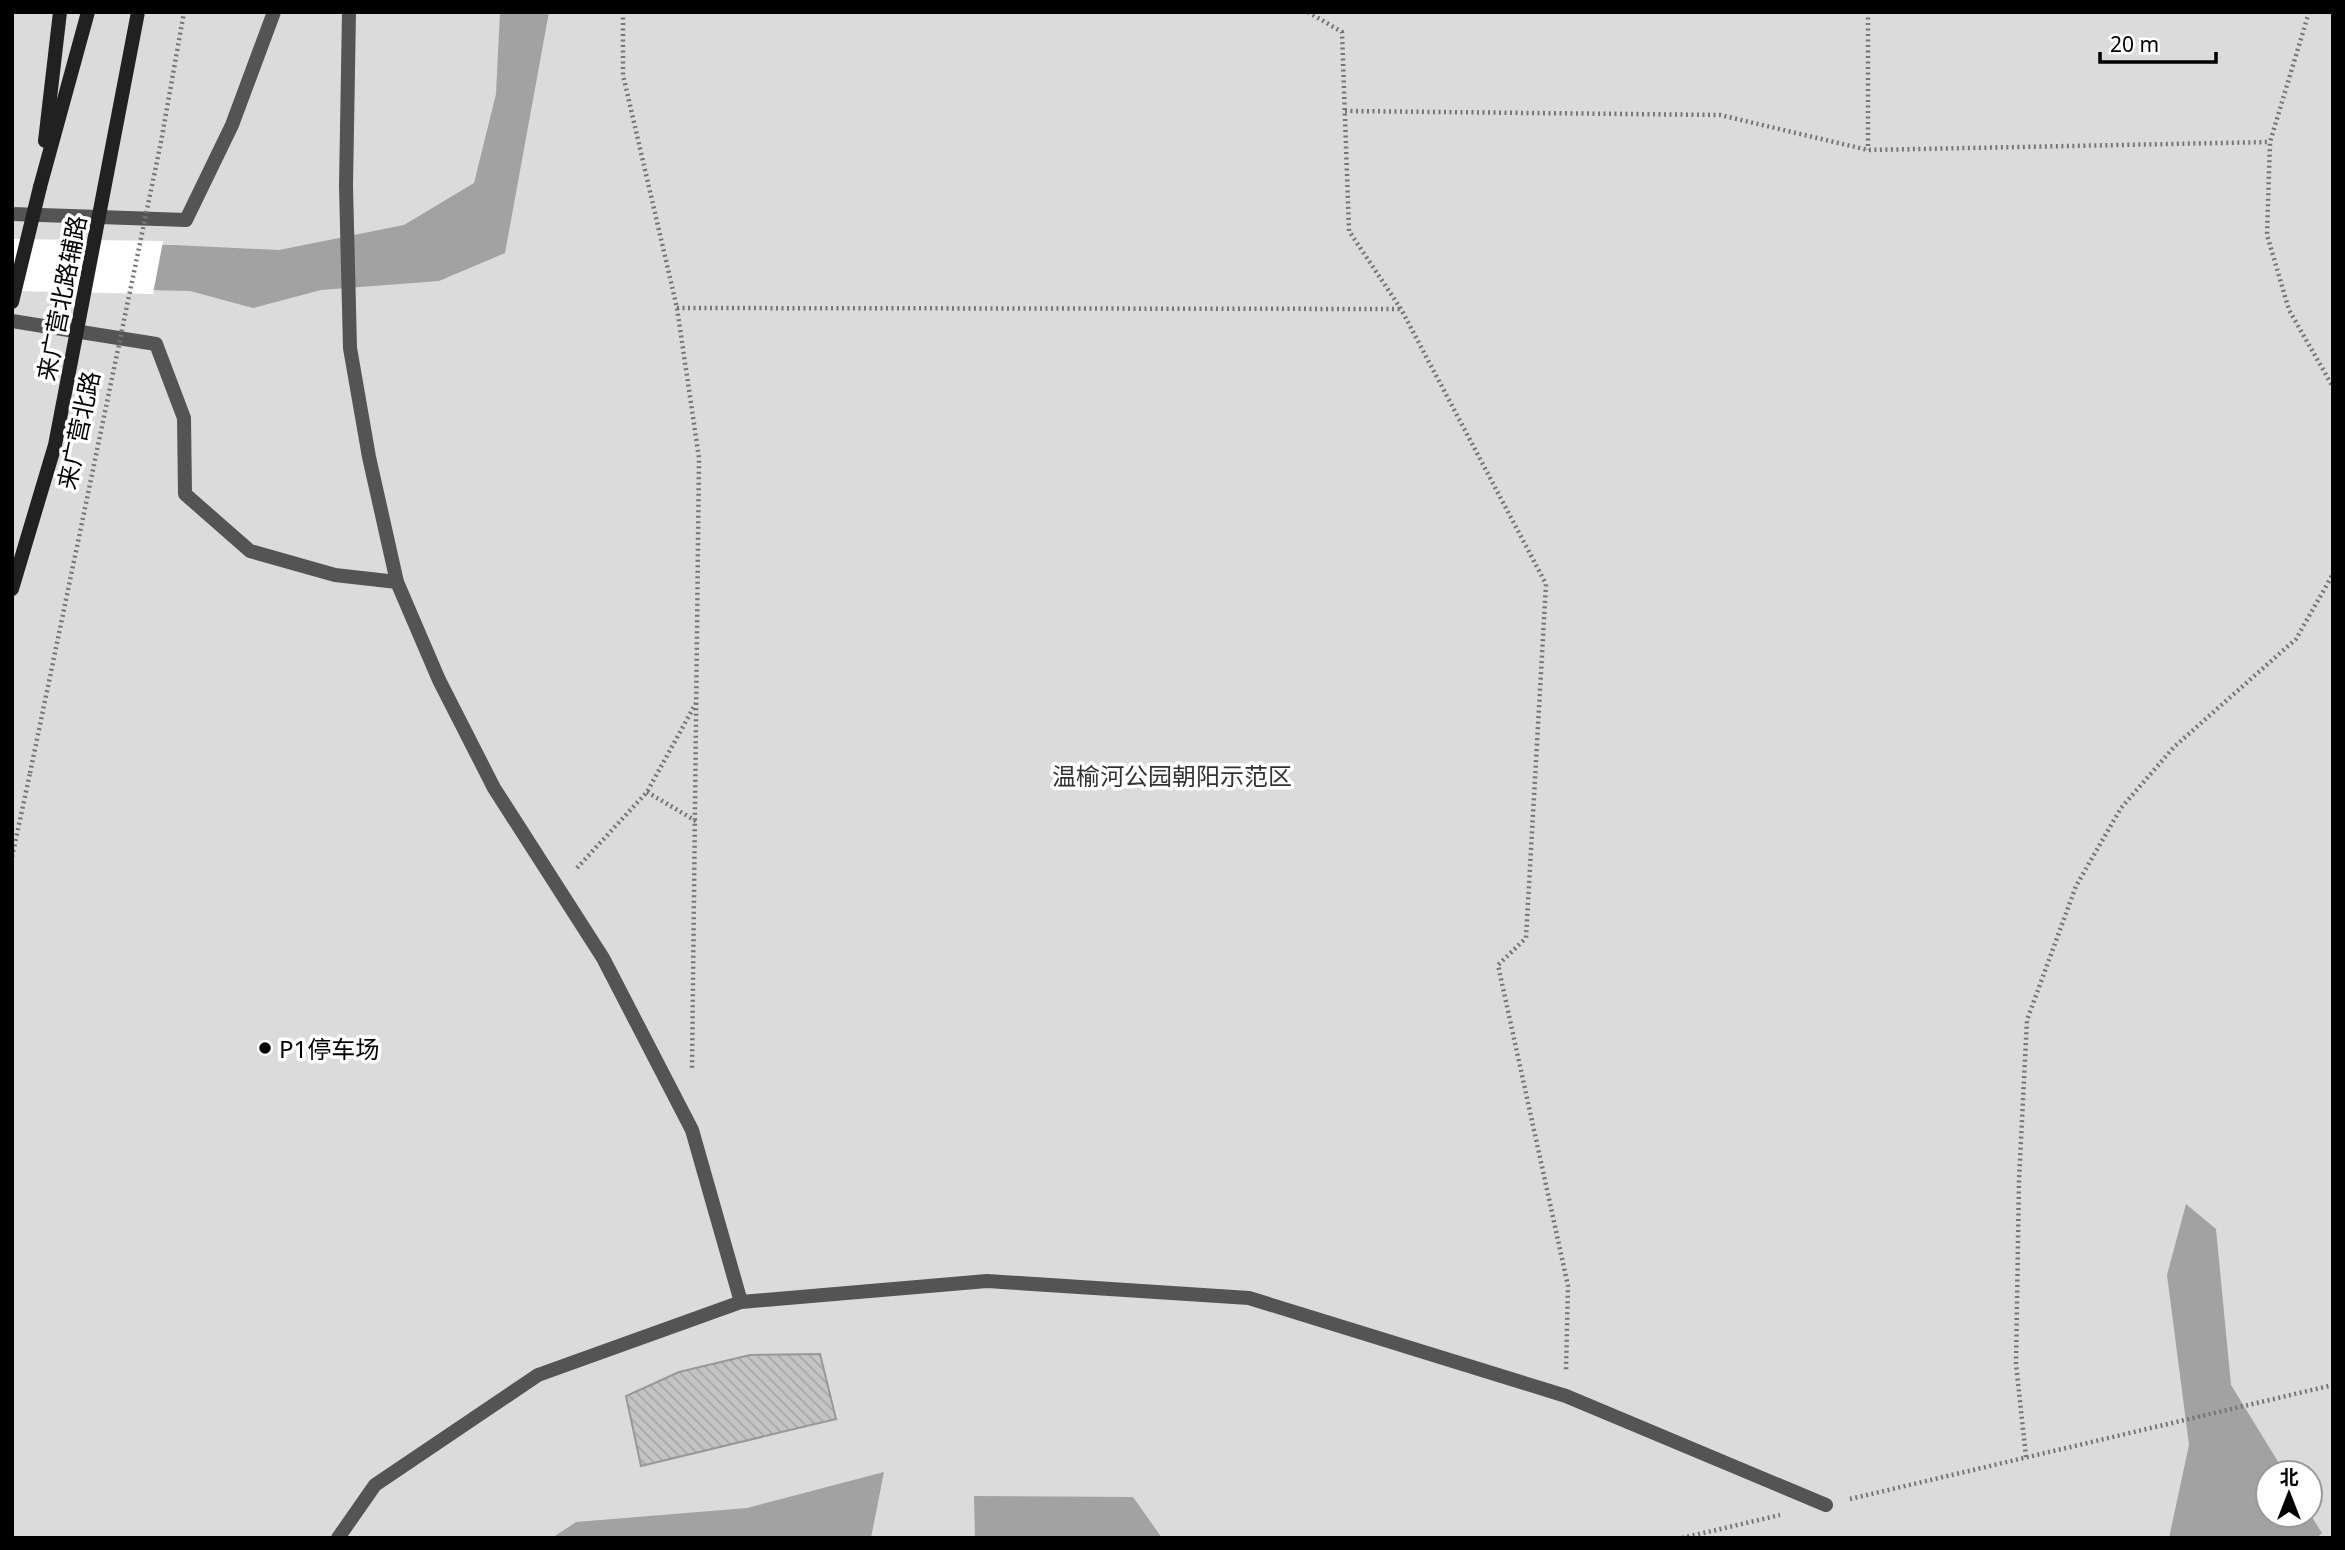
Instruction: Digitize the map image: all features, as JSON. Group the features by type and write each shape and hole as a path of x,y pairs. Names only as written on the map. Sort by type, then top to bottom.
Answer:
{"main road":[{"path":"40,187 60,12"},
{"path":"12,302 88,12"},
{"name":"来广营北路辅路","path":"12,589 55,445 138,12"}],"lane":[{"path":"12,214 186,220 232,125 274,12"},
{"path":"349,12 346,186 350,348 369,457 397,582 439,680 494,788 603,958 692,1130 741,1302"},
{"path":"12,321 156,344 184,418 185,494 250,551 335,575 397,582"},
{"path":"338,1538 376,1485 538,1375 741,1302 987,1281 1250,1298 1566,1396 1826,1504"}],"path":[{"name":"来广营北路","path":"12,856 161,142 184,12"},
{"path":"623,12 623,75 677,308 699,458 692,1076"},
{"path":"1308,12 1342,33 1349,231 1401,309 1546,584 1526,938 1497,965 1568,1286 1566,1396"},
{"path":"1868,12 1868,150"},
{"path":"2309,12 2270,142 2267,235 2289,310 2333,387"},
{"path":"1345,111 1720,115 1868,150 2270,142"},
{"path":"677,308 1401,309"},
{"path":"2025,1457 2016,1364 2019,1180 2028,1020 2076,886 2121,808 2174,747 2296,639 2333,574"},
{"path":"558,889 647,792 696,703"},
{"path":"647,792 695,821"},
{"path":"1682,1538 2333,1385"}],"green space":[{"name":"温榆河公园朝阳示范区","path":"12,12 2333,12 2333,1538 12,1538"}],"shaded area":[{"path":"500,12 549,12 505,253 439,281 321,290 253,308 190,291 12,287 12,242 279,250 404,225 474,183 496,94"},
{"path":"2186,1204 2216,1229 2231,1385 2276,1459 2254,1459 2254,1529 2319,1529 2322,1533 2317,1538 2169,1538 2189,1445 2167,1275"},
{"path":"884,1472 871,1538 552,1538 576,1522 747,1508"},
{"path":"974,1496 1133,1497 1162,1538 975,1538"}],"pier":[{"path":"12,239 163,241 153,294 12,291"}],"building":[{"path":"820,1354 836,1419 641,1466 626,1396 679,1372 750,1355"}],"place":[{"name":"P1停车场","path":"265,1048"}]}
